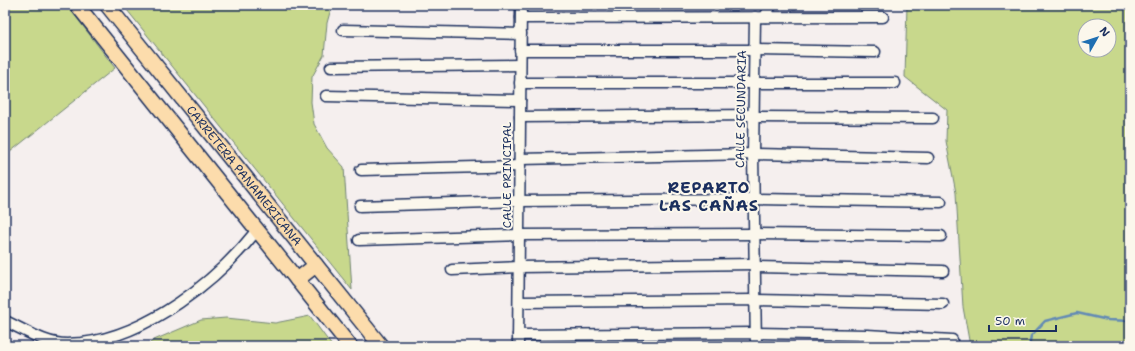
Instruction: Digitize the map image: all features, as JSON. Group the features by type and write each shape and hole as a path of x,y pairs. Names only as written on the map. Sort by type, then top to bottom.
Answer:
{"highway":[{"name":"CARRETERA PANAMERICANA","path":"77,5 350,346"},
{"name":"CARRETERA PANAMERICANA","path":"107,5 381,346"},
{"path":"297,280 316,265"}],"street":[{"name":"CALLE PRINCIPAL","path":"518,346 521,5"},
{"path":"760,17 771,5"},
{"name":"CALLE SECUNDARIA","path":"756,346 753,154 755,50 760,17"},
{"path":"521,18 883,17"},
{"path":"344,30 520,34"},
{"path":"520,50 755,50 875,52"},
{"path":"331,67 520,65"},
{"path":"520,83 895,83"},
{"path":"326,96 520,100"},
{"path":"520,117 754,116 933,118"},
{"path":"361,170 520,162 753,154 928,158"},
{"path":"360,206 519,201 754,199 941,202"},
{"path":"5,321 44,340 67,344 97,341 123,333 148,321 186,298 228,263 245,246 257,230"},
{"path":"359,240 519,235 755,234 941,236"},
{"path":"452,270 519,267 755,265 943,271"},
{"path":"519,302 755,300 943,304"},
{"path":"518,335 756,333 867,335 952,340"}],"green space":[{"path":"5,5 67,5 115,68 5,156"},
{"path":"123,5 332,5 327,23 324,55 312,77 311,102 314,124 327,148 344,167 352,290"},
{"path":"907,5 1130,5 1130,346 970,346 963,307 956,193 946,141 947,110 905,77"},
{"path":"310,316 332,346 146,346 154,340 201,320 226,318 275,323"}],"waterway":[{"path":"1029,346 1031,336 1045,321 1077,313 1108,320 1130,321"}],"district":[{"name":"REPARTO LAS CAÑAS","path":"709,196"}]}
